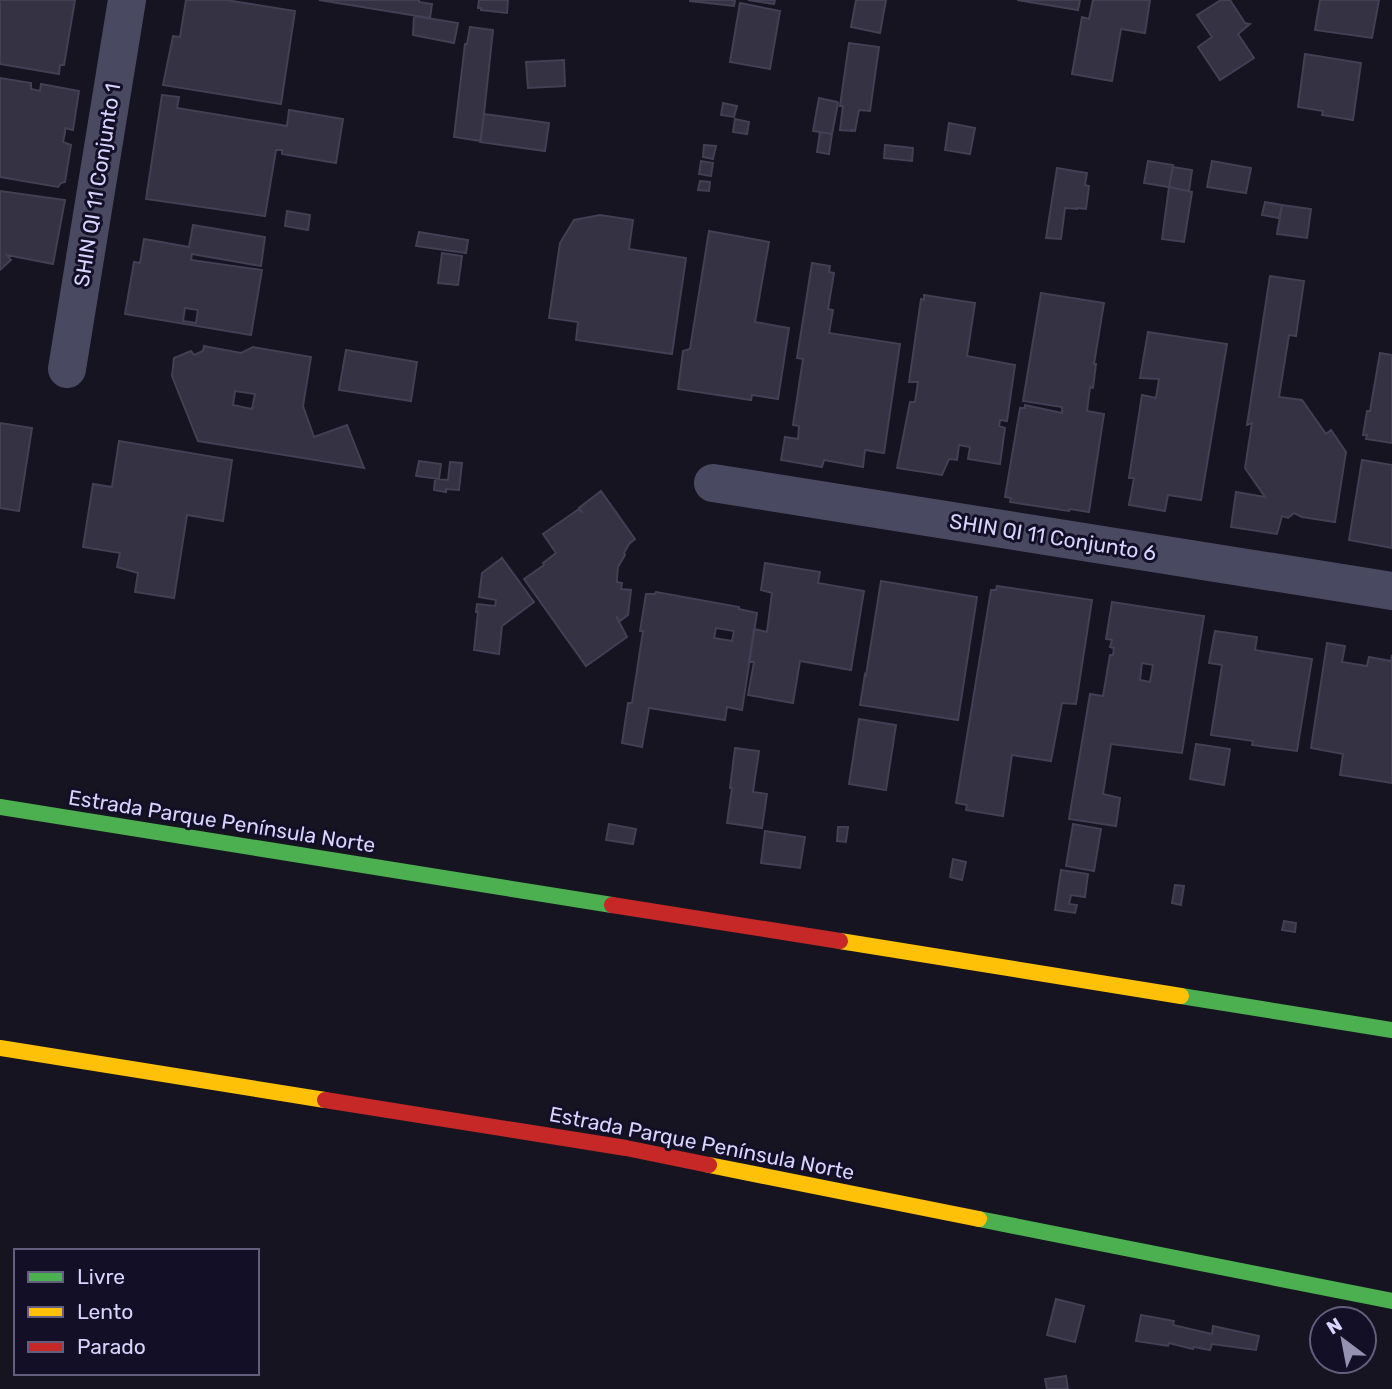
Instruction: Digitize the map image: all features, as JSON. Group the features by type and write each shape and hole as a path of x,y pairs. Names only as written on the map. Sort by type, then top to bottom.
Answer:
{"main road":[{"name":"Estrada Parque Península Norte","path":"0,807 1392,1030"},
{"name":"Estrada Parque Península Norte","path":"0,1048 626,1148 1392,1301"}],"street":[{"name":"SHIN QI 11 Conjunto 1","path":"67,369 127,0"},
{"name":"SHIN QI 11 Conjunto 6","path":"713,483 1392,591"}],"building":[{"path":"0,0 75,0 64,65 60,65 59,74 0,64"},
{"path":"186,0 226,0 295,11 281,104 163,85 173,36 180,37"},
{"path":"319,0 419,0 432,4 430,18"},
{"path":"479,0 508,0 507,13 481,10 478,8"},
{"path":"690,0 735,0 734,6 690,1"},
{"path":"748,0 775,0 774,4"},
{"path":"856,0 886,0 880,33 851,27"},
{"path":"1017,0 1080,0 1078,10"},
{"path":"1093,0 1150,0 1145,33 1121,29 1112,81 1072,74 1082,17 1089,19"},
{"path":"1221,0 1230,0 1245,23 1250,24 1238,34 1254,58 1220,80 1198,47 1212,37 1197,15"},
{"path":"1320,0 1379,0 1372,38 1315,30"},
{"path":"740,3 780,11 770,69 730,62"},
{"path":"414,16 458,23 454,43 413,35"},
{"path":"470,27 493,30 481,141 454,137 465,44"},
{"path":"849,43 879,47 870,111 859,110 855,131 840,130 843,106 840,106"},
{"path":"1305,54 1361,63 1353,120 1322,115 1323,111 1298,107"},
{"path":"564,60 565,86 528,88 526,62"},
{"path":"0,78 31,83 31,89 40,91 41,84 79,91 73,130 65,128 63,142 71,145 65,182 58,187 0,177"},
{"path":"162,95 179,97 177,108 287,126 289,110 343,119 336,163 282,154 282,150 276,150 265,216 146,199"},
{"path":"819,98 838,103 832,134 813,131"},
{"path":"723,103 737,106 734,117 721,115"},
{"path":"484,114 549,123 545,151 480,142"},
{"path":"735,119 749,122 747,134 733,132"},
{"path":"949,123 975,128 970,154 945,150"},
{"path":"820,132 832,134 829,154 817,152"},
{"path":"704,145 716,146 713,159 703,157"},
{"path":"885,145 913,148 912,161 884,158"},
{"path":"701,161 713,163 711,176 699,174"},
{"path":"1148,161 1173,165 1169,187 1144,183"},
{"path":"1212,161 1251,168 1246,193 1207,187"},
{"path":"1173,167 1192,170 1189,191 1169,187"},
{"path":"1057,168 1087,173 1085,185 1089,186 1086,209 1065,208 1061,239 1046,238"},
{"path":"700,181 710,182 709,191 698,190"},
{"path":"1169,187 1192,192 1184,242 1162,239"},
{"path":"0,191 65,200 53,264 7,255 11,260 0,270"},
{"path":"1265,202 1282,205 1279,218 1262,215"},
{"path":"1282,205 1311,209 1307,238 1277,234"},
{"path":"287,211 310,215 308,230 285,226"},
{"path":"600,215 633,220 629,249 686,258 672,354 576,340 578,322 549,318 560,243 574,220"},
{"path":"193,225 265,237 261,266 192,254 191,260 262,270 251,335 125,314 134,262 140,263 144,239 189,247","holes":["185,308 198,310 196,323 183,321"]},
{"path":"709,231 769,242 755,322 789,328 778,399 752,395 751,400 678,389 683,351 690,349"},
{"path":"419,232 468,240 466,253 416,246"},
{"path":"442,253 462,256 458,285 438,283"},
{"path":"812,263 830,266 829,272 834,273 828,309 833,310 829,333 900,344 884,453 865,450 863,467 824,460 822,467 781,460 785,437 798,439 799,426 793,425 803,359 797,358"},
{"path":"1270,276 1304,281 1296,336 1289,335 1279,397 1302,400 1326,434 1331,430 1346,452 1335,522 1302,517 1294,513 1288,518 1282,516 1277,534 1231,527 1236,492 1265,497 1245,468 1252,423 1247,425"},
{"path":"1041,293 1104,303 1093,388 1090,387 1087,411 1104,414 1089,512 1010,502 1011,498 1005,497 1020,408 1025,408 1025,405 1062,413 1062,407 1023,401"},
{"path":"924,295 975,303 967,356 1015,365 1007,421 1000,420 999,426 1005,428 1000,464 968,459 970,447 959,445 957,460 949,459 942,475 897,468 910,402 915,402 918,382 909,382 921,299 924,300"},
{"path":"1148,332 1227,344 1201,500 1168,495 1165,511 1129,505 1134,478 1129,478 1142,395 1156,398 1159,379 1140,378"},
{"path":"204,346 241,353 253,347 311,357 303,406 314,437 347,425 364,468 198,441 172,376 174,358 191,351 194,355 203,351","holes":["235,391 255,394 252,409 233,405"]},
{"path":"346,350 417,362 411,401 339,390"},
{"path":"1380,353 1392,355 1392,443 1366,439 1367,435 1363,435"},
{"path":"0,423 32,428 19,511 0,508"},
{"path":"119,441 232,460 223,521 187,515 174,598 135,592 138,573 117,567 120,553 83,547 93,484 112,487"},
{"path":"1362,460 1392,465 1392,548 1349,540"},
{"path":"419,461 441,464 439,479 416,476"},
{"path":"450,462 462,463 459,490 434,490 435,479 448,480"},
{"path":"601,491 635,539 624,553 617,578 617,582 622,583 621,589 631,590 628,615 620,621 616,616 627,637 586,666 524,579 556,553 543,534 579,509 583,513 579,508"},
{"path":"502,558 534,602 502,626 499,654 474,650 477,604 495,606 496,600 479,597 482,573"},
{"path":"765,563 820,572 818,583 864,591 851,670 800,661 793,703 748,695 754,662 749,661 754,629 767,632 772,593 761,590"},
{"path":"881,581 977,597 958,720 860,705"},
{"path":"997,586 1092,600 1076,704 1062,703 1051,761 1012,755 1003,816 966,810 967,805 956,803 991,590 996,590"},
{"path":"656,592 739,607 757,613 742,710 727,707 725,720 649,708 642,747 622,743 628,703 632,703 646,594","holes":["716,628 734,631 732,641 714,638"]},
{"path":"1112,602 1204,616 1182,753 1111,744 1103,794 1120,798 1116,826 1069,819 1090,694 1103,696 1110,655 1113,655 1114,648 1110,647 1112,640 1106,639","holes":["1142,663 1153,665 1150,682 1140,680"]},
{"path":"1215,631 1257,637 1255,650 1312,659 1297,751 1252,745 1253,741 1211,735 1222,665 1209,663"},
{"path":"1327,643 1345,646 1342,662 1367,666 1369,657 1391,661 1392,655 1392,783 1340,775 1343,754 1311,748"},
{"path":"859,719 896,725 886,790 849,784"},
{"path":"1196,744 1230,749 1224,785 1190,779"},
{"path":"735,748 759,751 753,792 767,794 762,828 727,823"},
{"path":"609,824 636,829 633,844 606,840"},
{"path":"1073,824 1101,829 1094,871 1066,866"},
{"path":"838,827 848,827 846,842 837,841"},
{"path":"765,831 805,837 800,868 761,863"},
{"path":"953,859 966,862 962,880 950,877"},
{"path":"1061,870 1088,874 1085,897 1071,895 1069,904 1077,905 1075,913 1055,910"},
{"path":"1175,885 1184,886 1181,905 1172,903"},
{"path":"1284,921 1296,923 1295,932 1282,930"},
{"path":"1056,1299 1084,1306 1075,1342 1047,1335"},
{"path":"1141,1315 1174,1321 1173,1325 1212,1334 1213,1326 1259,1336 1256,1350 1212,1344 1210,1350 1193,1349 1169,1343 1168,1346 1136,1341"},
{"path":"1066,1376 1068,1389 1047,1389 1045,1379"}],"traffic: fast":[{"path":"0,807 612,905"},
{"path":"1181,996 1392,1030"},
{"path":"979,1219 1392,1301"}],"traffic: slow":[{"path":"840,941 1181,996"},
{"path":"0,1048 325,1100"},
{"path":"709,1165 979,1219"}],"traffic: jam":[{"path":"612,905 840,941"},
{"path":"325,1100 626,1148 709,1165"}]}
